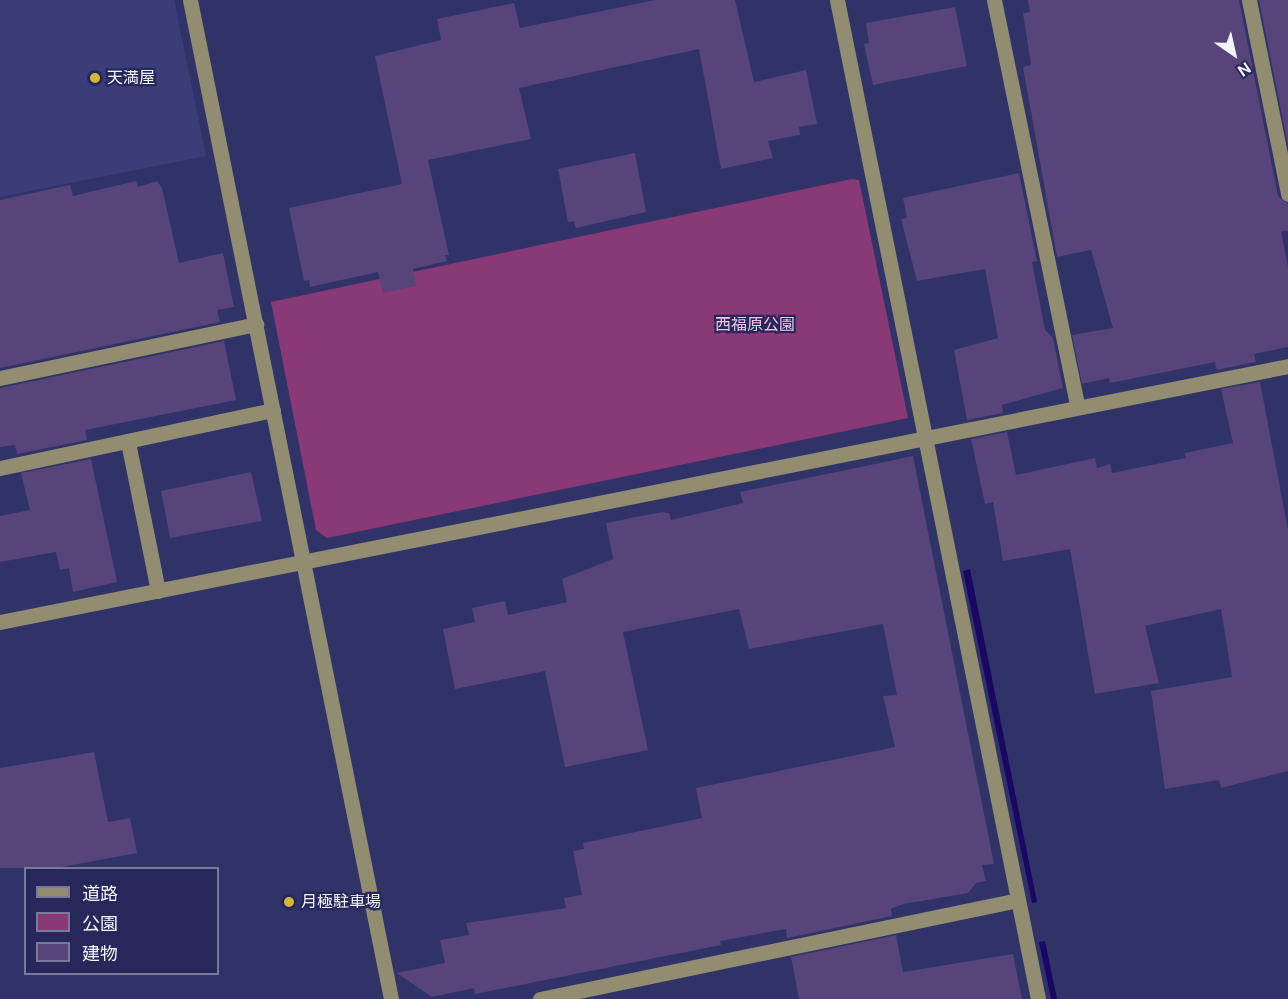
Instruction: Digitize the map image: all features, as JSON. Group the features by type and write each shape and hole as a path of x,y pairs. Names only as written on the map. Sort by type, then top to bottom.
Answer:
{"street":[{"path":"190,0 391,999"},
{"path":"837,0 922,436 1038,999"},
{"path":"994,0 1077,406"},
{"path":"1249,0 1288,194"},
{"path":"0,378 256,324"},
{"path":"0,622 304,564 922,436 1288,366"},
{"path":"0,468 273,410"},
{"path":"128,441 158,591"},
{"path":"540,999 1018,900"}],"shaded area":[{"name":"天満屋","path":"0,0 174,0 206,156 0,197"},
{"path":"970,569 1037,902 1032,903 963,571"},
{"path":"1045,941 1057,999 1051,999 1039,942"}],"green space":[{"name":"西福原公園","path":"852,179 859,180 908,418 327,538 316,530 271,302"}],"building":[{"path":"655,0 735,0 754,82 806,70 817,124 799,127 800,135 768,141 773,158 721,169 699,49 519,88 531,139 428,160 449,255 445,255 447,261 413,269 416,286 383,293 378,272 310,287 309,280 304,281 289,208 402,184 375,56 441,40 437,19 514,3 520,28"},
{"path":"1028,0 1239,0 1278,196 1288,204 1288,231 1281,231 1288,267 1288,347 1254,354 1256,362 1217,370 1215,362 1110,383 1109,378 1082,384 1072,335 1113,328 1091,250 1057,257 1023,67 1031,65 1023,13 1030,12"},
{"path":"1259,0 1288,0 1288,145"},
{"path":"955,7 967,66 873,85 864,44 869,43 866,23"},
{"path":"635,153 646,212 576,228 574,221 568,222 558,169"},
{"path":"1019,173 1037,261 1032,262 1045,330 1053,338 1063,388 1002,405 1003,413 967,420 954,350 998,338 985,269 917,281 901,219 907,218 903,198"},
{"path":"136,181 138,187 157,181 162,188 179,263 223,253 234,307 217,310 220,322 0,368 0,200 70,185 73,196"},
{"path":"224,341 236,400 85,430 87,440 17,454 15,445 0,447 0,388"},
{"path":"1260,382 1288,530 1288,771 1221,788 1219,780 1165,789 1151,691 1232,677 1221,609 1145,626 1159,683 1095,694 1070,549 1003,561 993,502 985,504 971,439 1007,432 1016,475 1095,458 1097,468 1110,464 1112,473 1186,458 1185,453 1233,443 1221,389"},
{"path":"913,456 994,864 982,865 986,881 976,883 968,893 903,904 891,909 892,916 787,938 786,929 720,941 721,945 475,994 474,988 432,997 397,973 445,963 440,940 469,935 466,923 566,908 564,898 582,895 573,851 584,849 583,843 702,818 696,788 895,747 883,696 897,695 883,624 749,649 739,609 623,632 648,750 565,767 545,671 455,689 443,629 475,622 472,608 505,601 508,615 567,602 562,579 613,559 606,523 662,512 669,513 671,520 743,503 740,492"},
{"path":"91,459 117,582 73,592 69,568 60,570 56,552 0,562 0,516 30,510 21,473"},
{"path":"251,472 262,521 170,538 161,491"},
{"path":"94,752 108,822 130,818 137,853 61,867 0,868 0,768"},
{"path":"896,935 903,972 1013,954 1022,999 799,999 791,957"}],"place":[{"name":"天満屋","path":"95,78"},
{"name":"月極駐車場","path":"289,902"}]}
